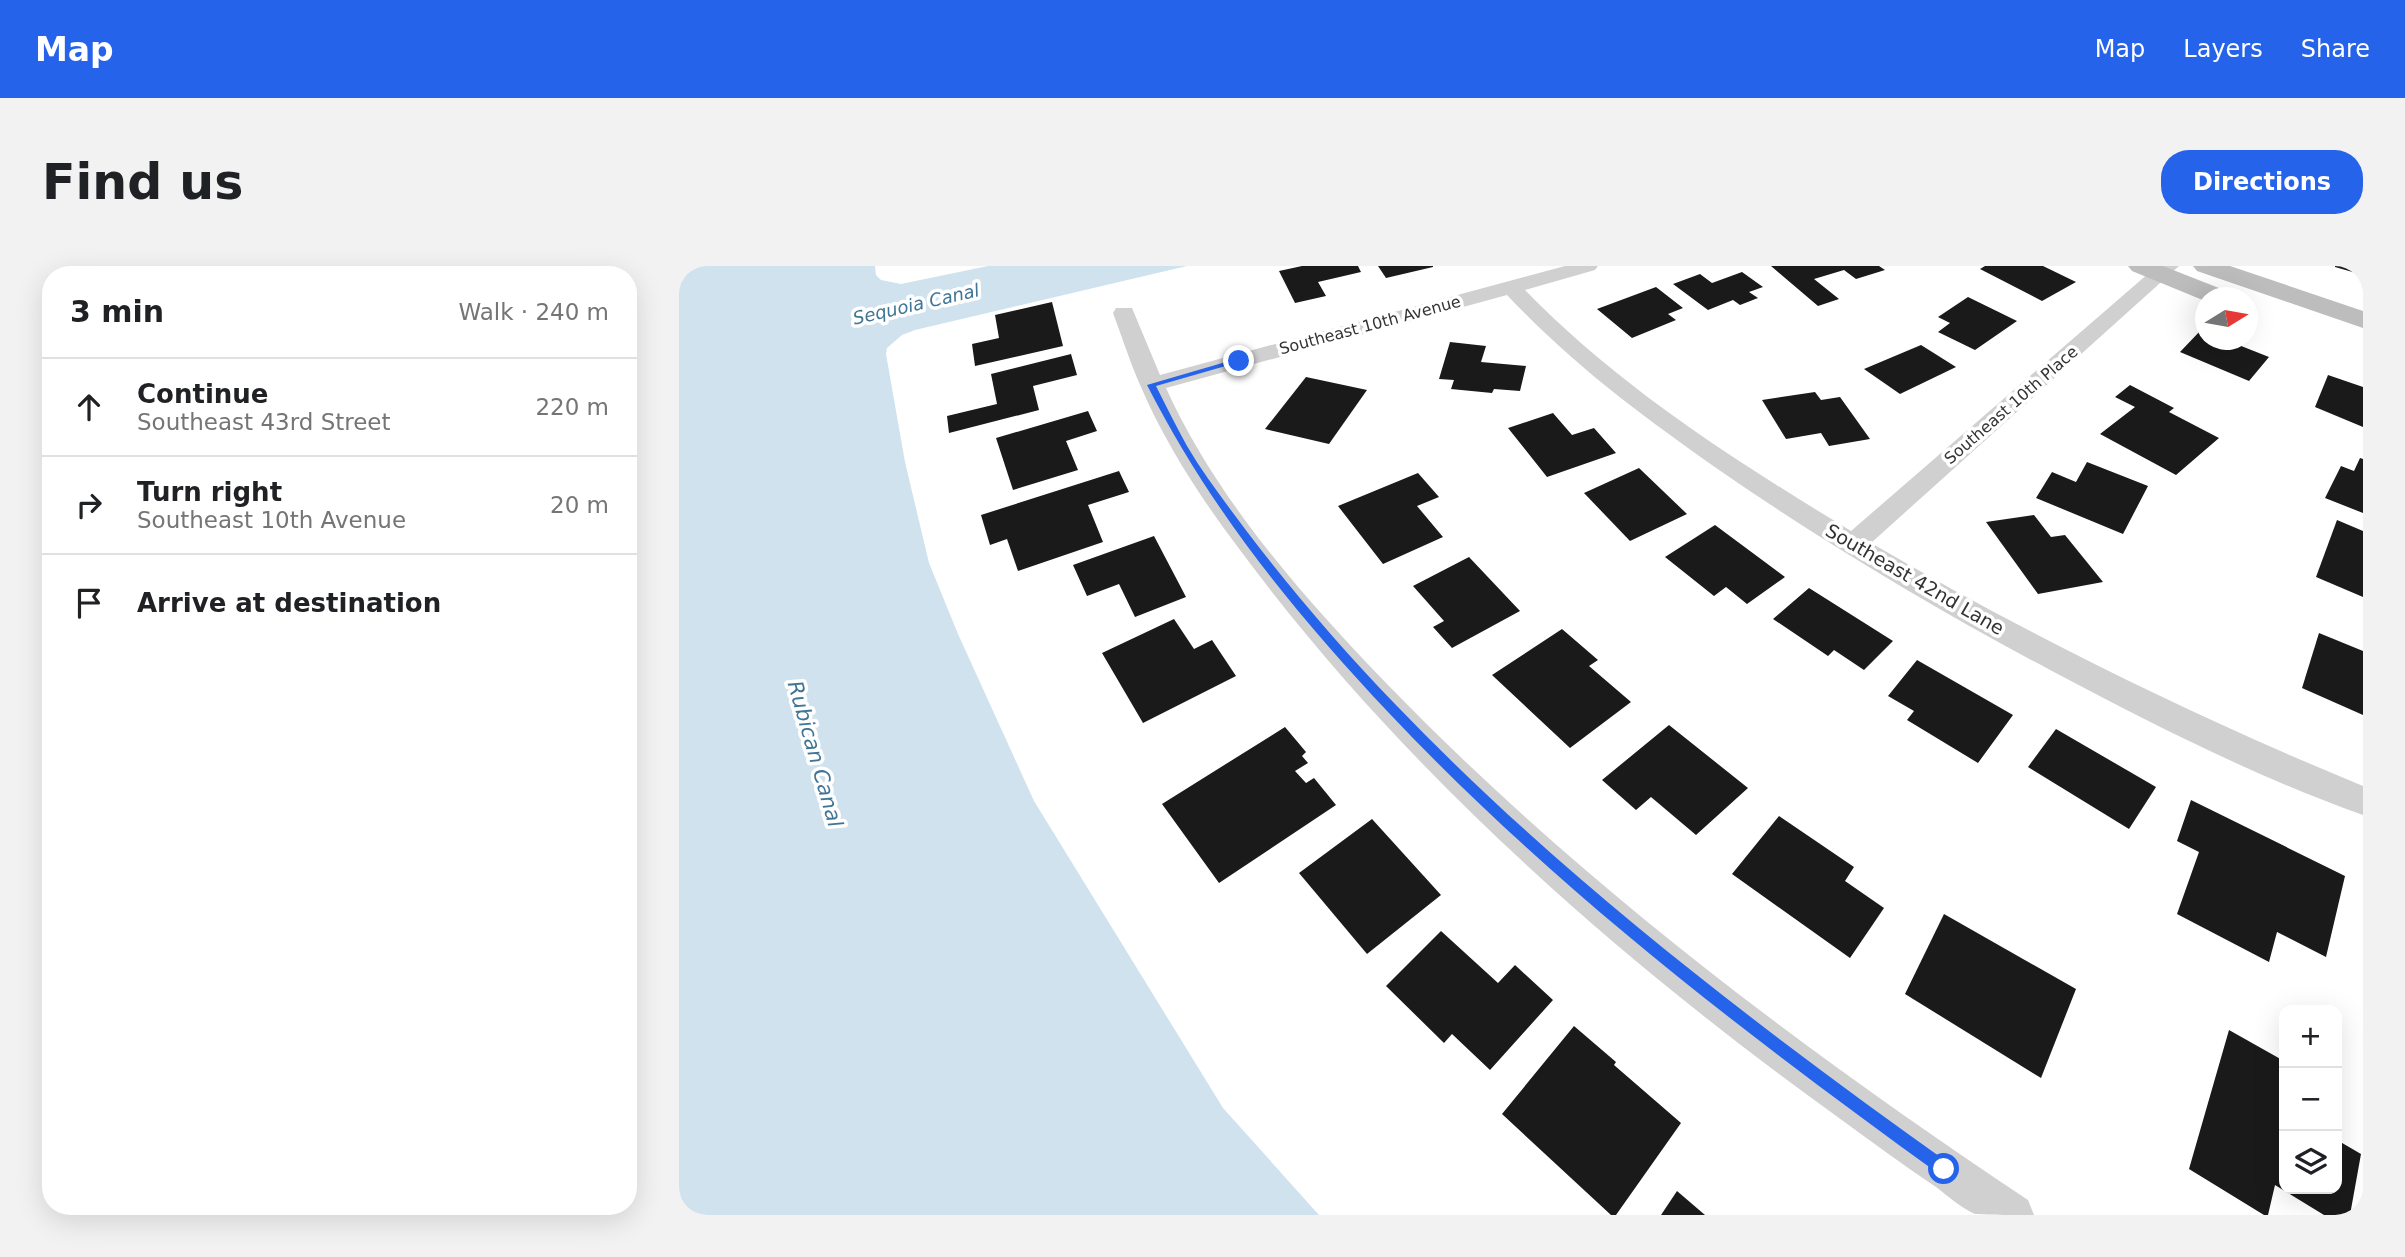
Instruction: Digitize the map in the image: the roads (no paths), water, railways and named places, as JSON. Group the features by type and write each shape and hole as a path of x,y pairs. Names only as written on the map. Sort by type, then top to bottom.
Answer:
{"main road":[{"path":"2206,266 2363,320"},
{"path":"2156,269 2196,287"}],"street":[{"name":"Southeast 10th Avenue","path":"1151,385 1588,266"},
{"name":"Southeast 10th Place","path":"1853,544 2156,269"},
{"name":"Southeast 42nd Lane","path":"1511,287 1555,332 1634,397 1779,498 1853,544 1980,618 2128,695 2210,736 2363,801"},
{"path":"1124,313 1151,385 1183,446 1211,490 1286,590 1389,709 1454,774 1595,901 1711,996 1820,1080 2013,1215"}],"water":[{"path":"679,266 875,266 876,275 881,280 901,284 988,266 1187,266 915,330 902,335 887,348 886,354 905,462 929,563 958,634 1034,801 1223,1108 1319,1215 679,1215"}],"water label":[{"name":"Sequoia Canal","path":"916,304"},
{"name":"Rubican Canal","path":"815,754"}]}
